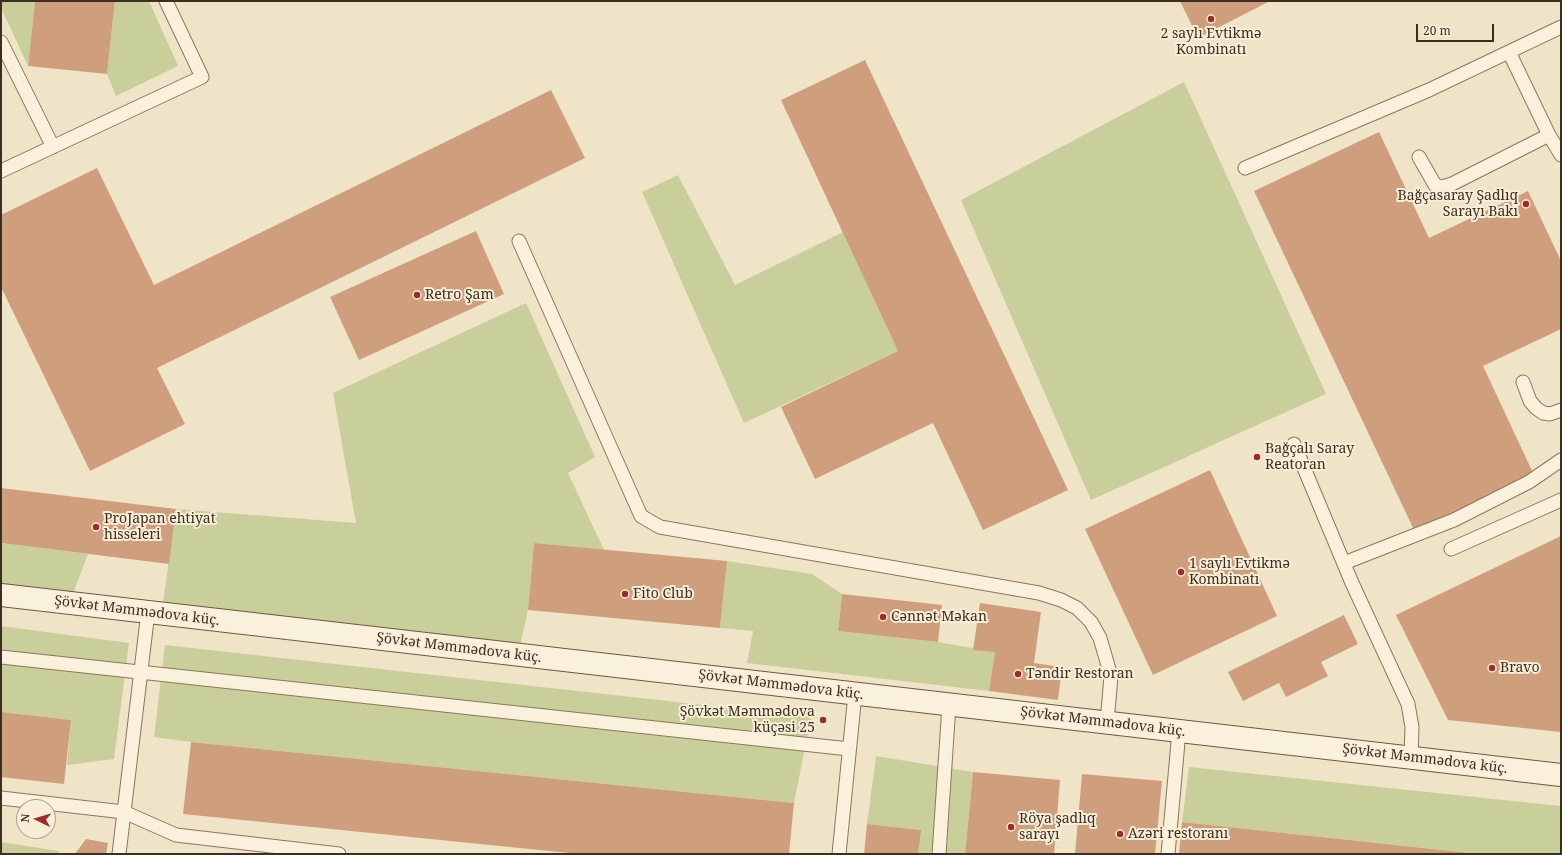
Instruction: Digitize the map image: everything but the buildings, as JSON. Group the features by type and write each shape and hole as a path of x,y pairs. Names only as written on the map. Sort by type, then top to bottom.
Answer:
{"main road":[{"name":"Şövkət Məmmədova küç.","path":"1,595 1561,775"}],"lane":[{"path":"1,171 202,77 166,1"},
{"path":"1245,168 1429,90 1561,27"},
{"path":"1,42 53,147"},
{"path":"1508,52 1549,135 1561,155"},
{"path":"1419,157 1435,185 1442,187 1452,184 1549,135"},
{"path":"519,241 641,516 660,527 1039,593 1061,600 1077,608 1091,622 1100,638 1110,676 1107,723"},
{"path":"1523,382 1530,401 1536,408 1543,413 1550,414 1561,410"},
{"path":"1294,444 1344,563 1408,704 1412,727 1412,758"},
{"path":"1344,563 1454,520 1529,482 1561,460"},
{"path":"1451,549 1561,500"},
{"path":"119,854 148,612"},
{"path":"1,657 849,749"},
{"path":"839,854 855,694"},
{"path":"938,854 949,705"},
{"path":"1168,854 1179,731"},
{"path":"1,798 124,812 176,835 339,854"}],"green space":[{"path":"1,1 35,1 28,66 1,8"},
{"path":"115,1 149,1 178,66 116,96 107,74"},
{"path":"1184,82 1326,394 1091,500 961,200"},
{"path":"678,175 735,285 843,232 898,351 744,423 642,192"},
{"path":"526,303 595,457 568,473 604,550 534,543 528,610 520,646 163,603 176,509 356,523 333,393"},
{"path":"1,543 88,554 73,594 1,585"},
{"path":"727,561 812,574 842,594 838,631 938,642 995,652 989,691 747,663 753,631 720,628"},
{"path":"1,626 129,643 114,759 67,765 71,720 1,712"},
{"path":"165,645 811,717 794,803 191,742 154,737"},
{"path":"876,756 973,772 965,854 918,854 920,830 867,824"},
{"path":"1189,767 1561,806 1561,854 1480,854 1182,822"},
{"path":"1,842 59,851 58,854 1,854"}],"place":[{"name":"2 saylı Evtikmə Kombinatı","path":"1211,19"},
{"name":"Bağçasaray Şadlıq Sarayı Bakı","path":"1526,204"},
{"name":"Retro Şam","path":"417,295"},
{"name":"Bağçalı Saray Reatoran","path":"1257,457"},
{"name":"ProJapan ehtiyat hisseleri","path":"96,527"},
{"name":"1 saylı Evtikmə Kombinatı","path":"1181,572"},
{"name":"Fito Club","path":"625,594"},
{"name":"Cənnət Məkan","path":"883,617"},
{"name":"Bravo","path":"1492,668"},
{"name":"Təndir Restoran","path":"1018,674"},
{"name":"Şövkət Məmmədova küçəsi 25","path":"823,720"},
{"name":"Röya şadlıq sarayı","path":"1011,827"},
{"name":"Azəri restoranı","path":"1120,834"}]}
